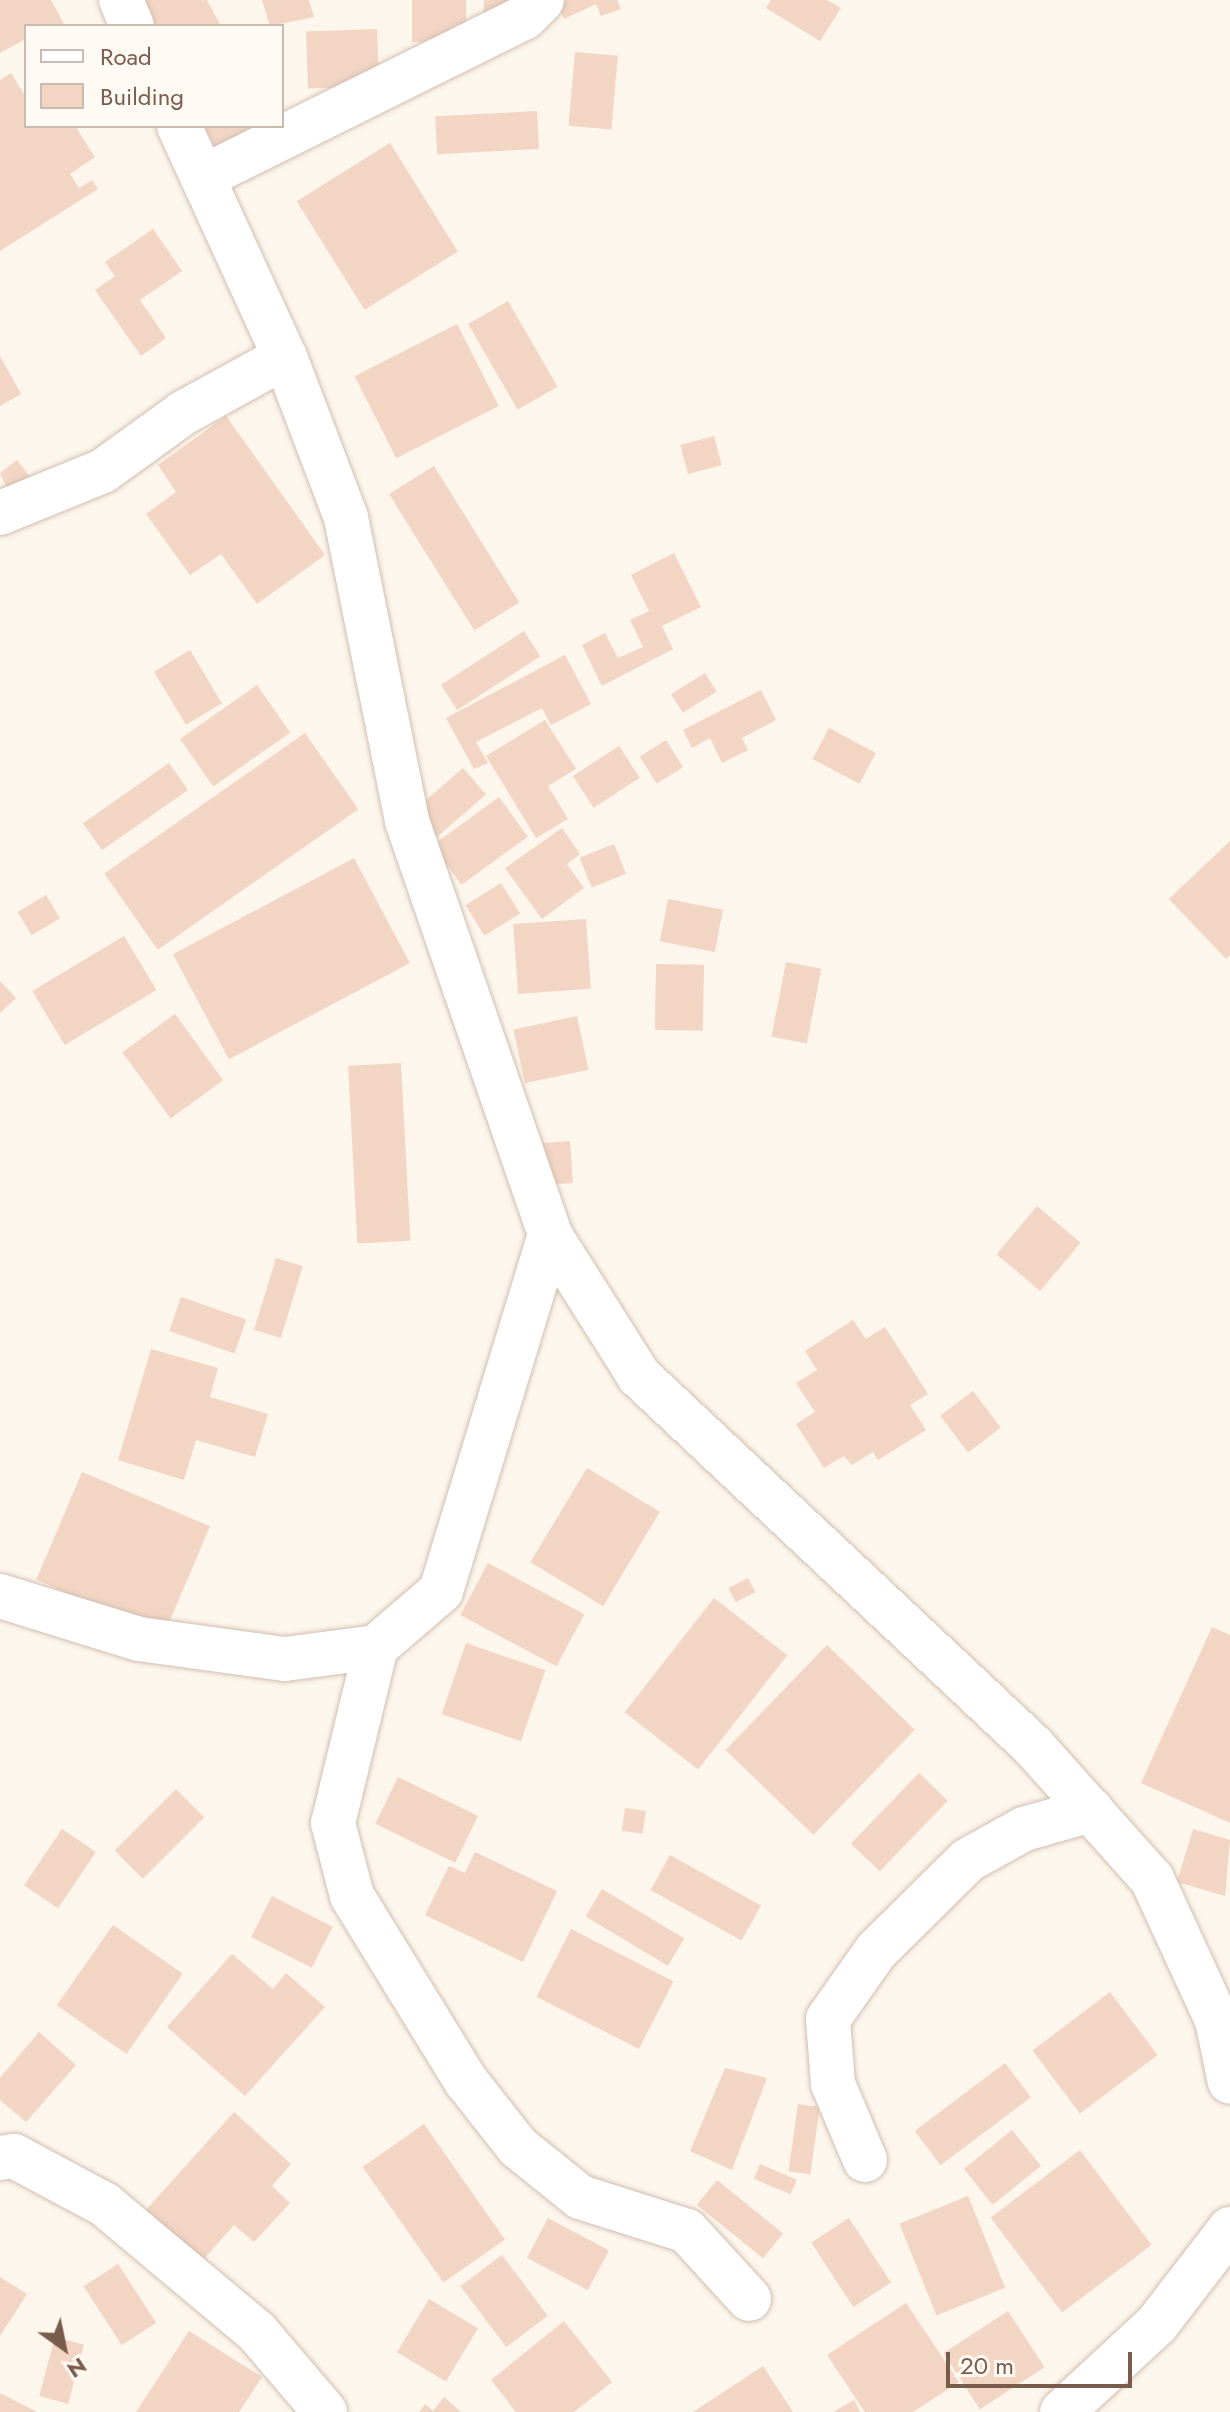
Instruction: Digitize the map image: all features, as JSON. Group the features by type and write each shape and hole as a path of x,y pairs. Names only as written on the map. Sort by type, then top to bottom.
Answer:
{"street":[{"path":"121,0 131,24"},
{"path":"203,177 524,18 542,0"},
{"path":"180,128 285,357 346,518 407,821 550,1235 639,1376 1033,1746 1152,1879 1217,2020 1230,2082"},
{"path":"0,513 103,471 183,413 285,357"},
{"path":"0,1596 154,1641 285,1659 376,1647 441,1591 550,1235"},
{"path":"376,1647 333,1823 352,1896 466,2081 518,2147 580,2197 687,2231 749,2299"},
{"path":"865,2160 833,2084 828,2019 876,1951 968,1860 1024,1829 1091,1810"},
{"path":"0,2158 14,2156 104,2204 257,2332 325,2412"},
{"path":"1062,2412 1157,2324 1230,2229"}],"building":[{"path":"0,0 51,0 64,24 24,24 24,40 0,53"},
{"path":"138,0 207,0 220,24 150,24"},
{"path":"262,0 309,0 314,17 269,24"},
{"path":"412,0 466,0 466,42 412,42"},
{"path":"484,0 511,0 483,19"},
{"path":"567,0 617,0 621,9 601,16 596,4 564,19 558,4"},
{"path":"771,0 827,0 841,8 820,41 766,8"},
{"path":"377,29 379,86 308,88 306,31"},
{"path":"575,52 618,56 611,129 569,126"},
{"path":"11,73 24,94 24,128 76,128 95,157 70,174 79,188 92,180 98,189 0,251 0,80"},
{"path":"537,111 539,149 437,154 435,116"},
{"path":"205,128 274,128 220,156"},
{"path":"390,143 458,252 365,310 297,201"},
{"path":"153,229 182,271 140,300 166,338 141,356 95,290 115,276 105,262"},
{"path":"508,301 558,387 518,410 468,324"},
{"path":"457,324 499,406 396,458 355,376"},
{"path":"0,356 21,394 0,406"},
{"path":"226,416 325,555 257,604 221,554 190,575 146,514 176,492 158,465"},
{"path":"714,436 722,465 688,474 680,445"},
{"path":"17,460 38,487 15,506 0,473"},
{"path":"434,466 519,603 474,631 389,494"},
{"path":"674,553 701,607 662,626 673,649 602,686 582,645 605,633 618,658 643,647 630,620 649,611 631,575"},
{"path":"524,631 540,656 457,710 441,685"},
{"path":"190,650 222,703 186,725 154,672"},
{"path":"565,655 591,704 551,725 542,708 476,742 488,763 474,769 446,718"},
{"path":"705,673 717,692 683,713 671,694"},
{"path":"257,685 290,733 213,786 180,739"},
{"path":"761,690 776,720 742,738 748,750 722,763 710,738 692,748 683,730"},
{"path":"545,720 576,769 548,786 568,819 536,838 486,756"},
{"path":"829,728 876,753 859,784 813,759"},
{"path":"305,733 358,809 158,950 104,874"},
{"path":"666,740 683,767 657,784 640,756"},
{"path":"619,746 640,778 594,808 573,776"},
{"path":"169,763 188,790 102,850 83,823"},
{"path":"463,768 486,794 433,840 410,814"},
{"path":"499,797 528,837 461,885 433,845"},
{"path":"562,828 580,854 567,864 584,888 542,919 505,868"},
{"path":"1230,841 1230,955 1226,959 1169,899"},
{"path":"614,844 626,874 592,888 580,858"},
{"path":"354,858 410,963 229,1059 173,954"},
{"path":"501,883 520,914 484,936 465,905"},
{"path":"46,895 60,918 32,935 18,912"},
{"path":"668,899 723,910 715,952 660,941"},
{"path":"586,919 591,989 518,994 513,924"},
{"path":"124,936 156,990 65,1045 32,991"},
{"path":"786,962 821,969 807,1043 771,1037"},
{"path":"656,964 704,965 703,1031 655,1030"},
{"path":"0,981 16,998 0,1013"},
{"path":"175,1014 223,1080 171,1119 122,1052"},
{"path":"577,1016 588,1070 525,1083 513,1030"},
{"path":"401,1063 410,1241 357,1244 348,1066"},
{"path":"570,1141 573,1183 546,1185 543,1143"},
{"path":"1037,1206 1081,1243 1040,1291 997,1254"},
{"path":"276,1258 303,1266 281,1338 254,1330"},
{"path":"181,1297 246,1319 235,1354 169,1331"},
{"path":"853,1320 866,1339 885,1327 928,1394 910,1405 926,1430 878,1460 873,1452 852,1465 844,1456 824,1468 796,1424 815,1412 796,1383 817,1370 805,1351"},
{"path":"151,1349 218,1368 210,1397 268,1414 255,1457 196,1440 184,1480 118,1460"},
{"path":"973,1391 1001,1428 968,1452 940,1416"},
{"path":"587,1468 660,1512 603,1606 530,1562"},
{"path":"82,1472 210,1526 164,1634 36,1580"},
{"path":"488,1563 584,1614 557,1666 460,1615"},
{"path":"748,1578 755,1592 736,1602 728,1588"},
{"path":"714,1598 787,1655 698,1770 625,1712"},
{"path":"1212,1627 1230,1635 1230,1823 1141,1783"},
{"path":"466,1643 545,1670 521,1741 442,1714"},
{"path":"827,1645 915,1730 813,1835 726,1750"},
{"path":"919,1773 948,1801 880,1871 851,1843"},
{"path":"398,1777 478,1816 455,1863 375,1824"},
{"path":"176,1789 204,1817 143,1879 114,1851"},
{"path":"625,1808 646,1811 643,1834 622,1831"},
{"path":"62,1829 96,1852 58,1908 24,1885"},
{"path":"1193,1829 1230,1840 1225,1896 1177,1882"},
{"path":"475,1852 557,1891 523,1962 425,1915 449,1866 465,1873"},
{"path":"670,1855 761,1905 742,1940 651,1890"},
{"path":"602,1889 684,1938 668,1966 586,1916"},
{"path":"272,1896 333,1927 312,1968 251,1937"},
{"path":"113,1925 183,1974 126,2054 57,2005"},
{"path":"571,1929 673,1981 639,2049 536,1997"},
{"path":"232,1954 273,1989 286,1973 325,2007 245,2096 167,2027"},
{"path":"1110,1992 1158,2055 1080,2113 1033,2050"},
{"path":"39,2032 76,2065 26,2122 0,2100 0,2078"},
{"path":"1005,2063 1031,2097 941,2165 915,2131"},
{"path":"725,2068 767,2078 732,2170 690,2151"},
{"path":"798,2104 820,2107 810,2174 789,2171"},
{"path":"234,2112 291,2164 272,2186 290,2203 254,2242 234,2225 203,2260 146,2210"},
{"path":"424,2124 505,2240 443,2283 363,2167"},
{"path":"1012,2130 1041,2166 993,2205 964,2169"},
{"path":"1080,2150 1152,2245 1062,2312 991,2217"},
{"path":"760,2164 797,2180 791,2194 754,2179"},
{"path":"717,2180 783,2233 763,2258 697,2205"},
{"path":"968,2196 1005,2288 936,2316 899,2224"},
{"path":"548,2218 609,2250 588,2290 527,2258"},
{"path":"849,2218 891,2283 853,2307 811,2243"},
{"path":"502,2255 548,2316 506,2347 460,2286"},
{"path":"118,2264 156,2323 122,2345 84,2286"},
{"path":"0,2277 27,2294 0,2336"},
{"path":"429,2299 478,2328 446,2382 397,2352"},
{"path":"906,2303 959,2382 913,2412 865,2412 827,2355"},
{"path":"1008,2311 1044,2367 980,2409 943,2353"},
{"path":"564,2321 612,2382 574,2412 516,2412 491,2380"},
{"path":"189,2331 262,2377 239,2412 136,2412"},
{"path":"55,2337 84,2345 68,2404 39,2396"},
{"path":"763,2366 793,2412 693,2412"},
{"path":"0,2393 37,2412 0,2412"},
{"path":"444,2397 461,2412 419,2412 425,2404 433,2411"},
{"path":"854,2400 860,2412 833,2412"}]}
